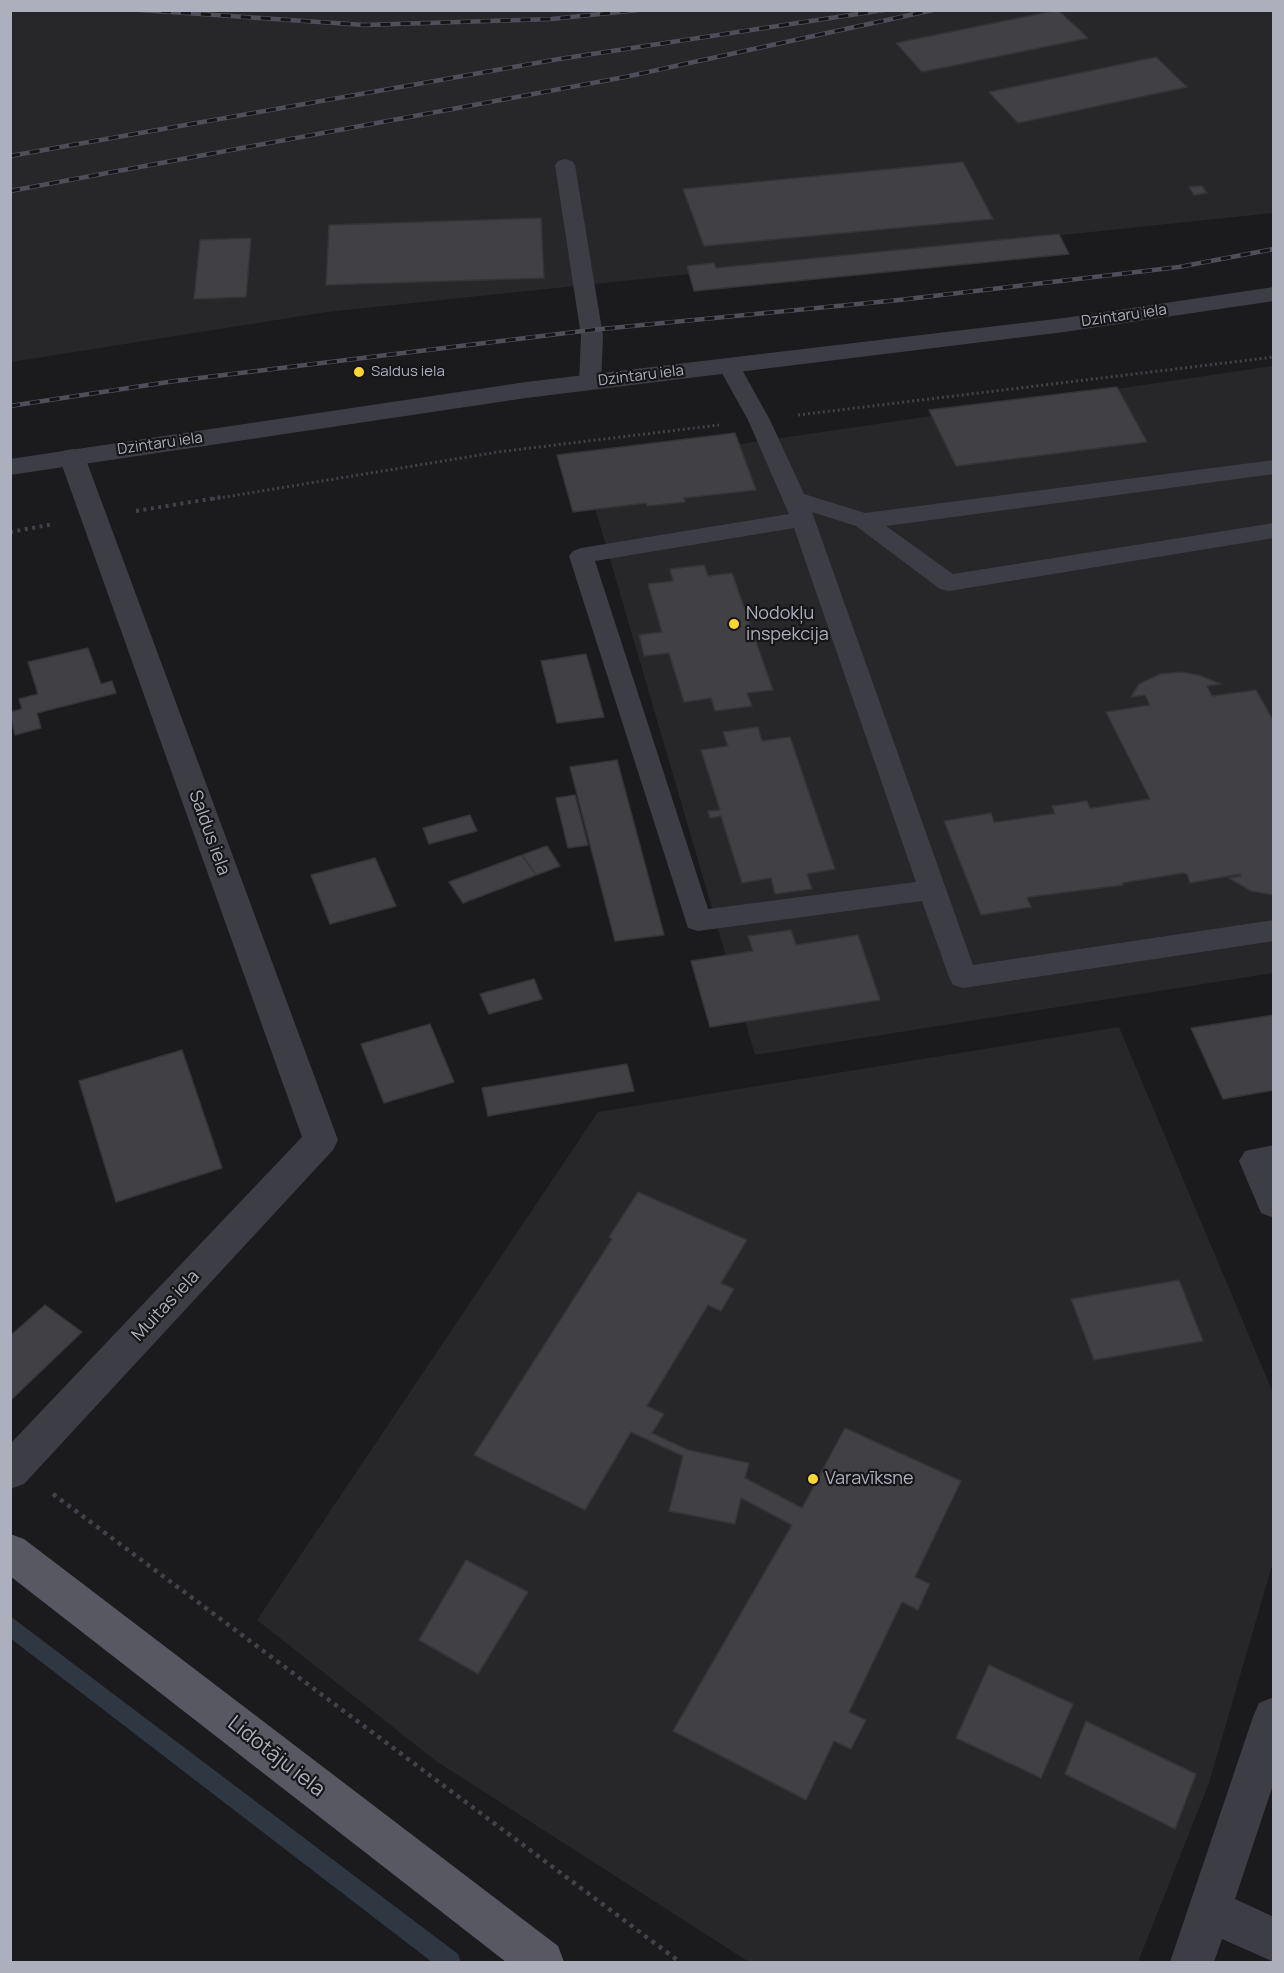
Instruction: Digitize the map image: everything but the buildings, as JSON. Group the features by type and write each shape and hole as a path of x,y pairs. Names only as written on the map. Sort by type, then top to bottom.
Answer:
{"main road":[{"name":"Lidotāju iela","path":"10,1552 542,1962"}],"street":[{"name":"Dzintaru iela","path":"10,467 590,383 1064,325 1274,294"},
{"name":"Saldus iela","path":"72,457 321,1140"},
{"name":"Muitas iela","path":"13,1469 321,1140"},
{"path":"1274,1159 1257,1161 1274,1203"},
{"path":"1192,1962 1274,1717"},
{"path":"1209,1910 1274,1941"}],"lane":[{"path":"565,165 592,336 590,383"},
{"path":"729,366 759,420 799,509 963,977 1274,930"},
{"path":"933,890 698,921 580,556 799,509 864,521 1274,467"},
{"path":"864,521 949,583 1274,530"}],"path":[{"path":"10,532 498,452 1274,357"},
{"path":"13,1469 680,1962"}],"shaded area":[{"path":"11,11 1273,11 1273,213 327,312 11,362"},
{"path":"1273,366 1273,973 755,1055 583,467"},
{"name":"Varavīksne","path":"1119,1027 1274,1395 1273,1562 1209,1783 1138,1962 749,1962 436,1761 257,1620 598,1112"}],"waterway":[{"path":"10,1625 450,1962"}],"railway":[{"path":"141,10 364,25 552,19 638,10"},
{"path":"10,156 559,59 884,10"},
{"path":"10,191 625,77 933,10"},
{"path":"10,406 175,381 591,330 899,300 1179,267 1274,249"}],"place":[{"name":"Saldus iela","path":"359,372"},
{"name":"Nodokļu inspekcija","path":"734,624"},
{"name":"Varavīksne","path":"813,1479"}]}
